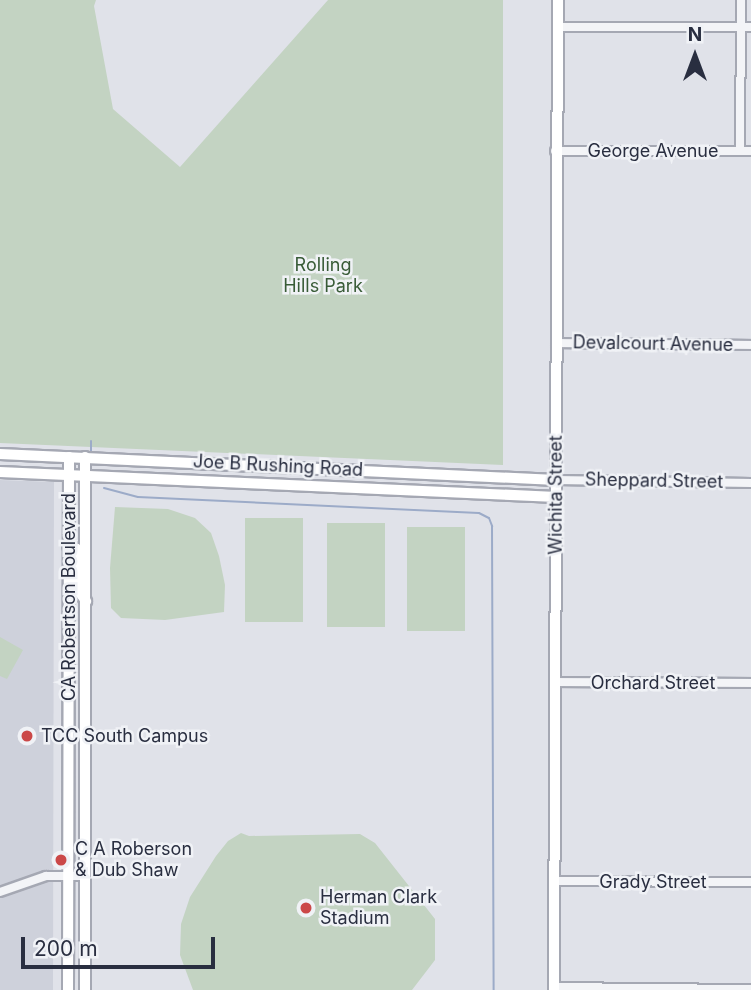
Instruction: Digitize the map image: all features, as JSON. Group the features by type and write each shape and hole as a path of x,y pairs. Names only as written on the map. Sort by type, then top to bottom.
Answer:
{"street":[{"name":"Wichita Street","path":"554,988 555,150 558,0"},
{"path":"740,151 741,0"},
{"path":"557,27 751,27"},
{"name":"George Avenue","path":"555,150 751,151"},
{"name":"Devalcourt Avenue","path":"556,343 751,345"},
{"name":"Joe B Rushing Road","path":"0,454 556,480"},
{"name":"CA Robertson Boulevard","path":"68,990 69,457"},
{"name":"CA Robertson Boulevard","path":"85,457 85,990"},
{"name":"Joe B Rushing Road","path":"0,472 556,497"},
{"name":"Sheppard Street","path":"556,480 751,483"},
{"path":"68,545 77,549 78,590 86,601"},
{"path":"68,651 87,651"},
{"name":"Orchard Street","path":"556,682 751,683"},
{"path":"70,745 85,745"},
{"path":"0,892 46,876 85,876"},
{"name":"Grady Street","path":"555,881 751,882"},
{"path":"554,988 751,989"}],"shaded area":[{"name":"TCC South Campus","path":"0,480 54,482 53,990 0,990"}],"green space":[{"name":"Rolling Hills Park","path":"0,0 96,0 94,6 113,109 180,167 328,0 503,0 503,465 0,443"},
{"path":"115,507 168,509 195,518 211,533 225,585 224,612 165,620 121,618 111,608 110,568"},
{"path":"245,518 303,518 303,622 245,622"},
{"path":"327,523 385,523 385,627 327,627"},
{"path":"407,527 465,527 465,631 407,631"},
{"path":"0,637 23,650 7,679 0,676"},
{"name":"Herman Clark Stadium","path":"241,833 249,836 360,834 375,843 435,919 435,960 412,990 193,990 180,955 181,924 190,897 216,856 228,841"}],"waterway":[{"path":"91,441 91,453"},
{"path":"104,488 138,497 479,513 489,518 492,526 494,990"}],"place":[{"name":"TCC South Campus","path":"27,736"},
{"name":"C A Roberson & Dub Shaw","path":"61,860"},
{"name":"Herman Clark Stadium","path":"306,908"}]}
